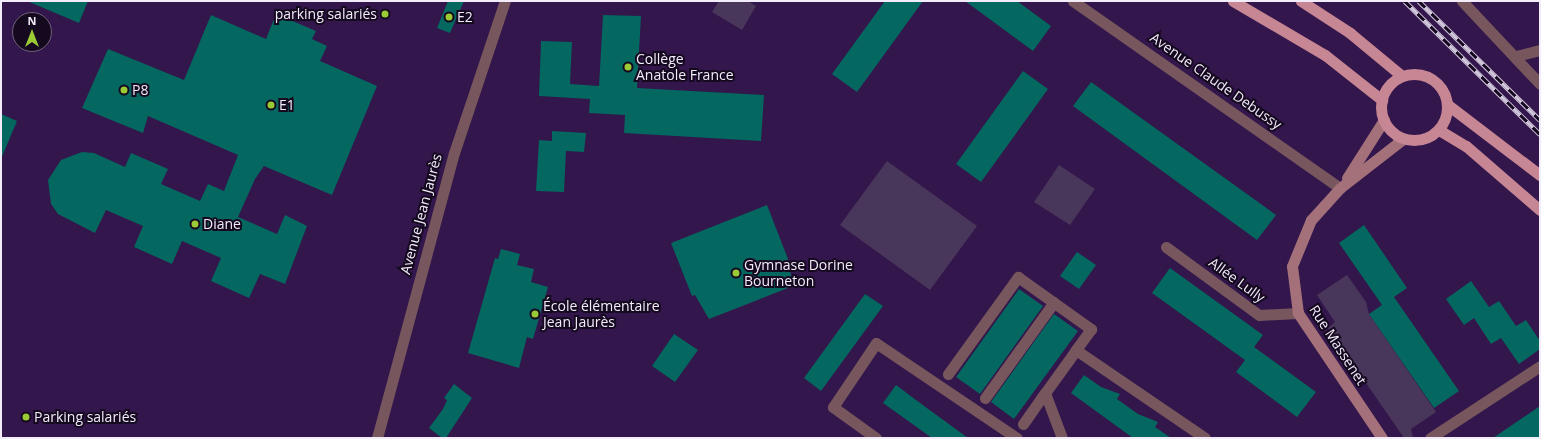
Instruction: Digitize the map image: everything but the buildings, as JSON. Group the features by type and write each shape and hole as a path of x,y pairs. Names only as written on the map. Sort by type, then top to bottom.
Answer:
{"main road":[{"path":"1233,1 1325,55 1382,100"},
{"path":"1301,1 1350,33 1402,76"},
{"path":"1448,105 1439,130 1422,140 1403,139 1384,120 1382,100 1393,82 1402,76 1423,75 1432,79 1440,86 1448,105 1540,176"},
{"name":"Rue Massenet","path":"1382,438 1298,313 1292,266 1312,220 1342,185 1384,120"},
{"path":"1439,130 1466,146 1540,210"},
{"name":"Rue Massenet","path":"1342,185 1403,139"}],"street":[{"name":"Avenue Jean Jaurès","path":"377,438 454,153 505,1"},
{"name":"Avenue Claude Debussy","path":"1073,1 1342,185"},
{"path":"1462,1 1516,56 1540,84"},
{"path":"1516,56 1540,50"},
{"name":"Allée Lully","path":"1166,247 1259,315 1298,313"},
{"path":"948,374 1018,277 1091,329 1023,424"},
{"path":"985,398 1054,302"},
{"path":"876,438 833,407 876,344 1017,438"},
{"path":"1076,350 1205,438"},
{"path":"1430,438 1540,366"},
{"path":"1045,393 1062,438"}],"shaded area":[{"path":"719,1 748,1 756,6 742,30 712,12"},
{"path":"887,161 977,226 930,290 840,225"},
{"path":"1059,165 1095,189 1070,225 1034,202"},
{"path":"1347,275 1366,302 1369,314 1436,412 1411,429 1413,438 1404,438 1328,328 1335,322 1317,295"}],"railway":[{"path":"1405,1 1540,134"},
{"path":"1419,1 1540,120"}],"place":[{"name":"parking salariés","path":"385,14"},
{"name":"E2","path":"449,17"},
{"name":"Collège Anatole France","path":"628,67"},
{"name":"P8","path":"124,90"},
{"name":"E1","path":"271,105"},
{"name":"Diane","path":"195,224"},
{"name":"Gymnase Dorine Bourneton","path":"736,273"},
{"name":"École élémentaire Jean Jaurès","path":"535,314"},
{"name":"Parking salariés","path":"26,417"}]}
